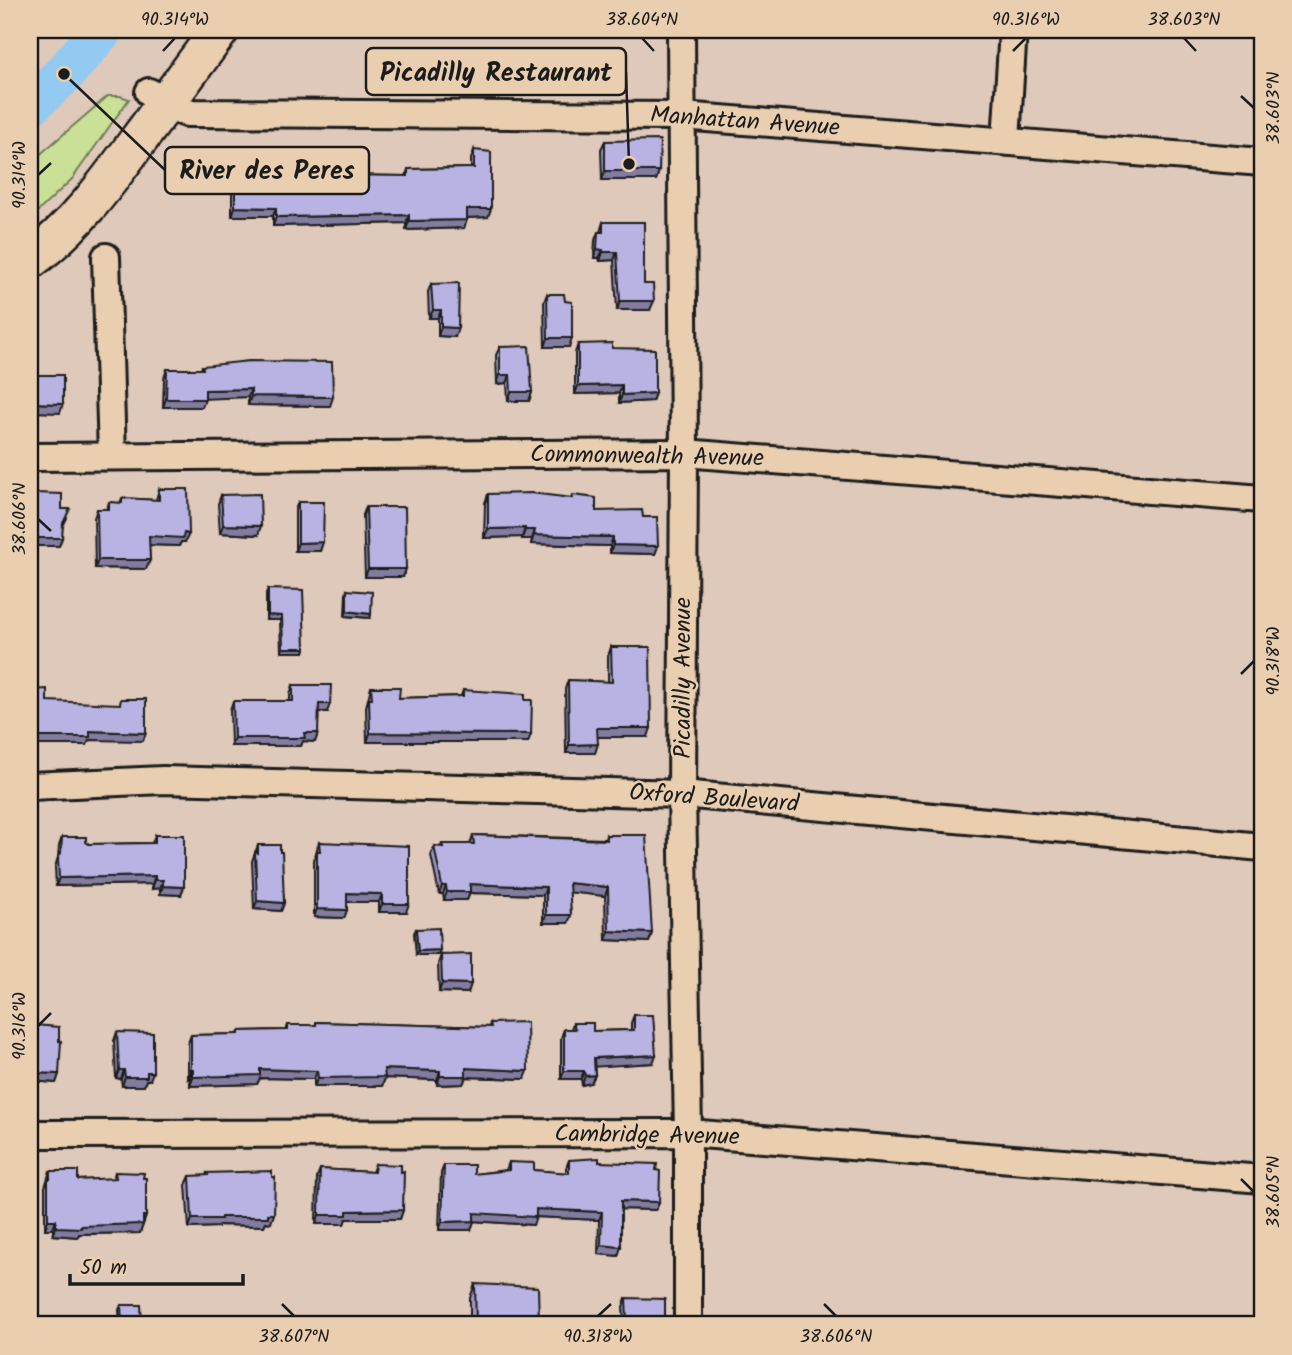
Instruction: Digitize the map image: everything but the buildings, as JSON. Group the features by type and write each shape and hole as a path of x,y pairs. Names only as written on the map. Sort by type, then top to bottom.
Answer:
{"main road":[{"path":"30,260 76,221 157,98 194,30"},
{"path":"30,235 60,209 220,30"}],"street":[{"name":"Picadilly Avenue","path":"681,30 684,453 682,794 688,1133 688,1325"},
{"path":"1006,140 1013,30"},
{"name":"Manhattan Avenue","path":"157,98 187,113 682,116 1262,162"},
{"path":"106,257 112,456"},
{"name":"Commonwealth Avenue","path":"30,457 684,453 1262,499"},
{"name":"Oxford Boulevard","path":"30,786 163,780 682,794 1262,846"},
{"name":"Cambridge Avenue","path":"30,1134 688,1133 1262,1179"}],"green space":[{"path":"108,96 129,99 72,179 30,219 30,163"}],"waterway":[{"path":"30,105 64,74 102,30"}],"place":[{"name":"River des Peres","path":"64,74"},
{"name":"Picadilly Restaurant","path":"629,164"}]}
